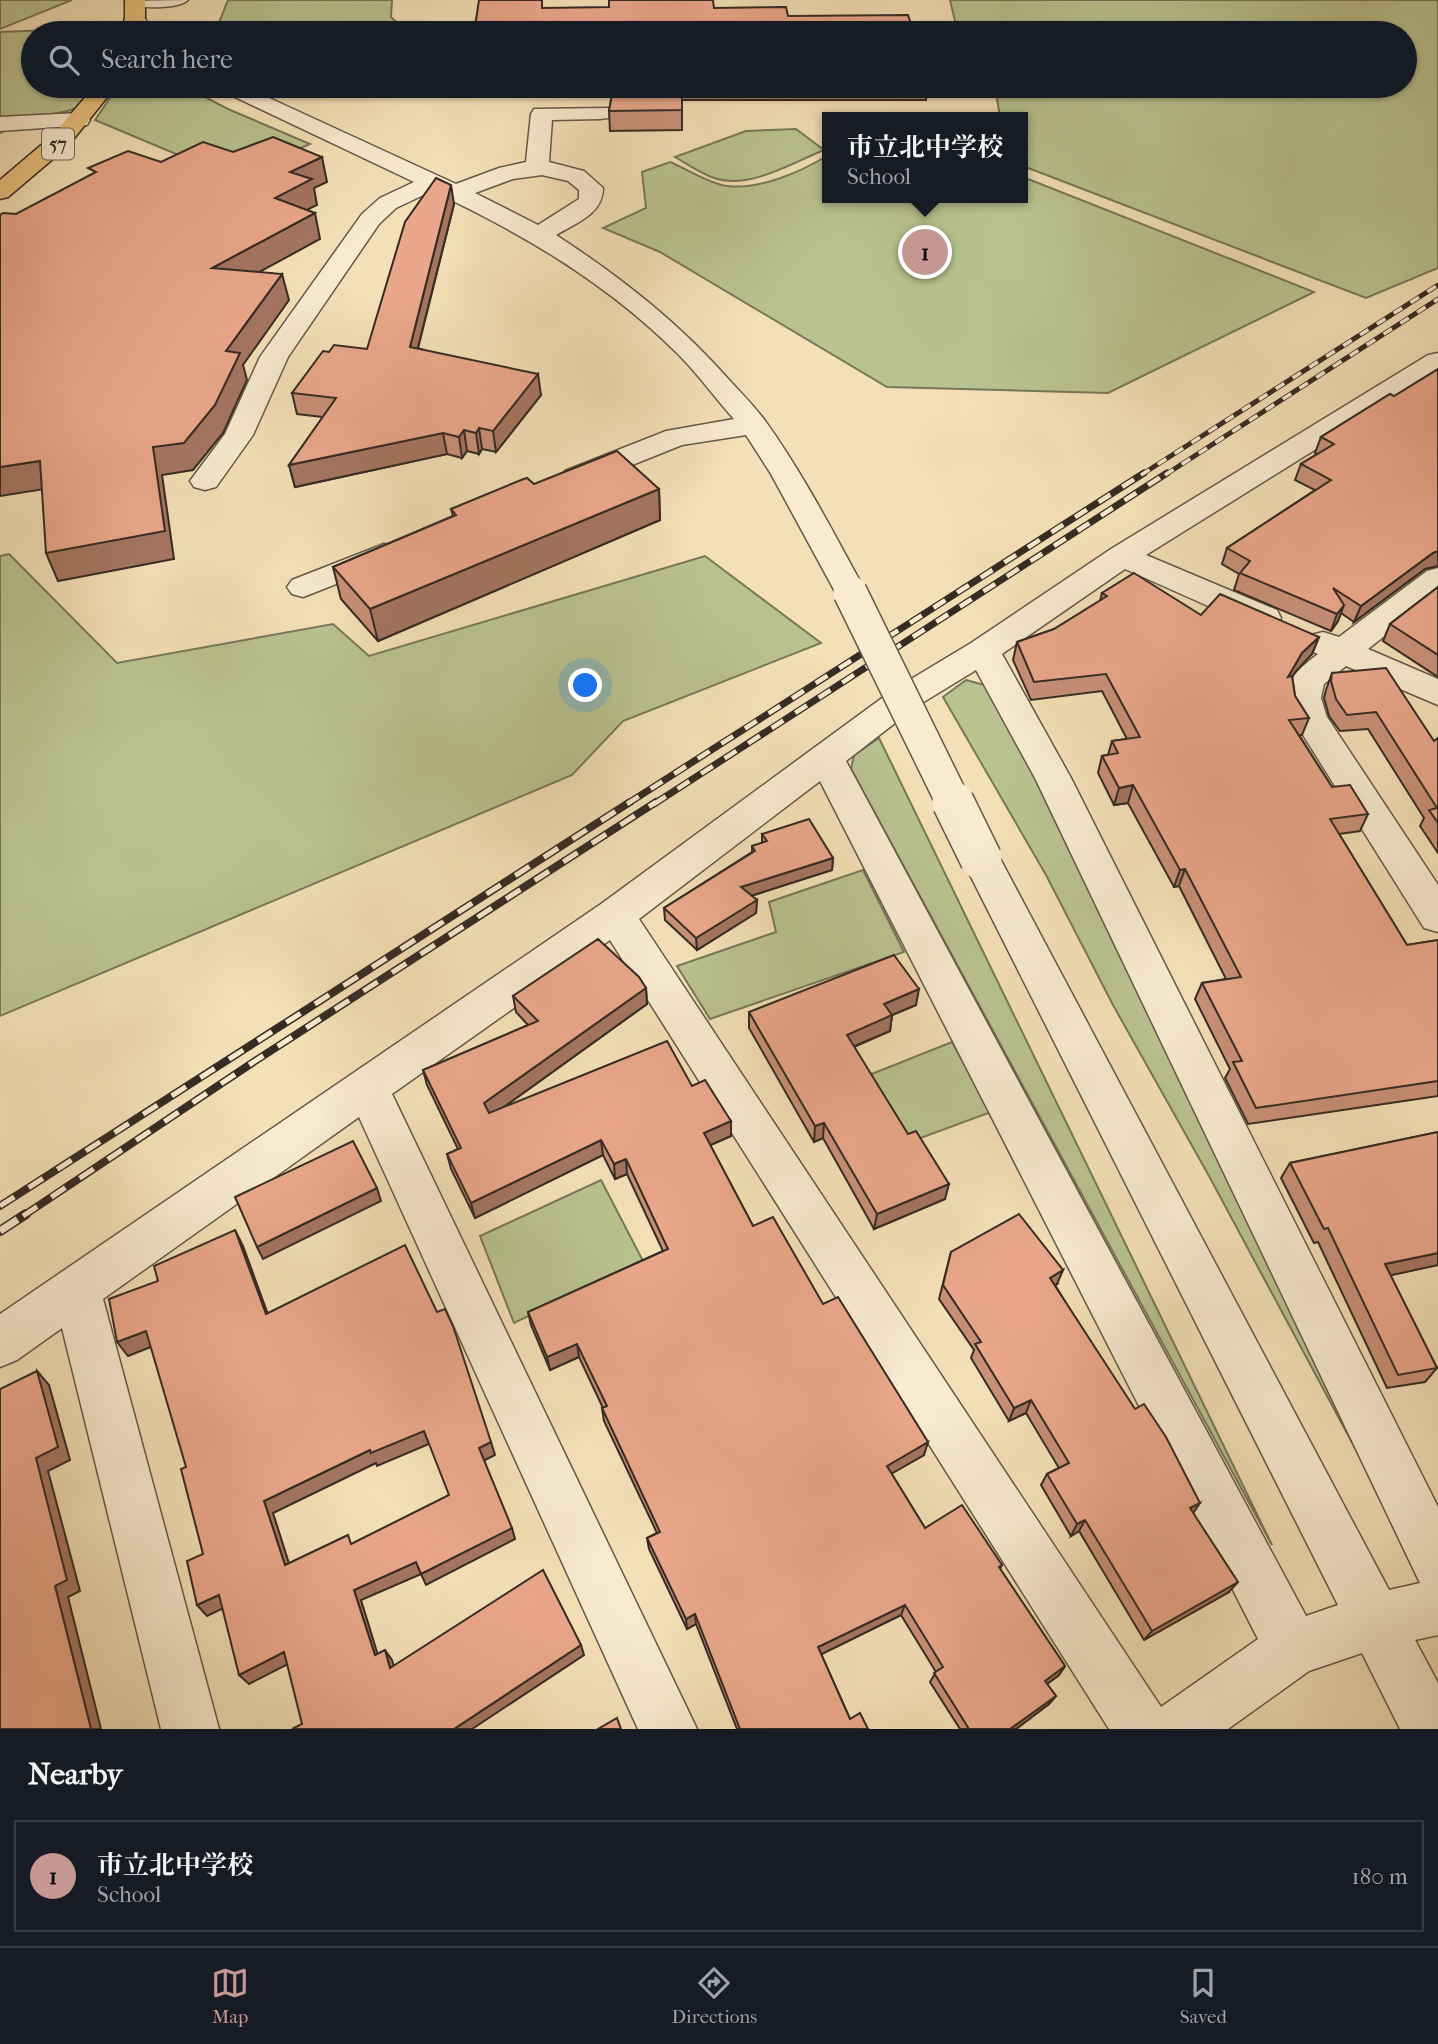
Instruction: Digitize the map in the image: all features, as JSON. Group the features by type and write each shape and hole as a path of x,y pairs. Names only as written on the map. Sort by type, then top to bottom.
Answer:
{"main road":[{"name":"57","path":"0,192 60,141 96,98"}],"street":[{"path":"136,17 178,0"},
{"path":"253,98 444,187 539,235 605,278 689,350 754,425 786,474 850,592 981,859 1431,1729"},
{"path":"537,167 542,114 600,113"},
{"path":"0,124 79,120"},
{"path":"205,481 239,435 274,357 370,219 388,202 537,167 572,174 583,180 593,195 586,207 539,235"},
{"path":"0,1343 615,915 905,698 983,651 1122,556 1438,361"},
{"path":"548,489 676,437 754,425"},
{"path":"303,587 406,545"},
{"path":"1122,556 1438,693"},
{"path":"1438,578 1310,677 1303,689 1303,701 1311,719 1438,917"},
{"path":"983,651 1053,778 1438,1564"},
{"path":"825,756 1293,1648"},
{"path":"615,915 1142,1729"},
{"path":"368,1086 668,1729"},
{"path":"76,1289 190,1729"},
{"path":"1179,1729 1293,1648 1376,1621 1438,1607"}],"green space":[{"path":"0,0 72,0 0,29"},
{"path":"228,0 392,0 391,17 395,21 220,21"},
{"path":"950,0 1438,0 1438,268 1366,298 1028,168 1028,112 999,112 997,98 1417,98 1417,21 955,21"},
{"path":"21,31 21,98 87,98 83,103 70,110 31,118 0,133 0,32"},
{"path":"110,98 207,98 310,144 242,173 176,154 95,120"},
{"path":"796,129 822,151 784,168 741,181 714,178 675,157 746,131"},
{"path":"822,159 822,203 1028,203 1028,179 1314,292 1108,393 887,387 660,252 603,228 646,208 642,172 670,162 714,183 740,187 766,182"},
{"path":"9,554 117,663 333,624 369,656 705,556 821,643 623,721 572,775 0,1016 0,556"},
{"path":"966,680 988,686 1052,807 1385,1504 1209,1176 1113,1005 1046,875 943,697"},
{"path":"879,738 1272,1545 851,769 854,755"},
{"path":"863,870 904,952 710,1019 677,966 776,932 769,902"},
{"path":"952,1042 991,1112 907,1143 869,1075"},
{"path":"601,1180 643,1261 514,1323 480,1236"}],"building":[{"path":"479,0 542,0 542,8 609,7 609,0 713,0 714,8 786,7 788,16 908,15 910,21 476,21"},
{"path":"611,98 682,98 682,110 609,111"},
{"path":"273,137 322,157 290,172 312,179 275,198 315,213 212,268 282,274 226,351 240,353 215,405 184,443 153,447 165,531 46,553 40,461 0,467 0,215 16,214 96,172 88,168 128,151 161,162 203,142 233,152"},
{"path":"436,178 451,185 410,347 538,374 493,431 479,428 476,433 464,430 459,437 443,433 289,465 336,398 292,393 323,351 329,352 334,345 367,349 405,222"},
{"path":"1438,369 1438,551 1361,606 1333,588 1344,605 1337,614 1240,573 1250,561 1227,548 1331,480 1301,464 1334,444 1321,437 1390,394 1394,396"},
{"path":"617,451 659,489 370,609 333,567 456,515 451,509 521,480 527,478 534,484"},
{"path":"1134,573 1201,615 1220,594 1319,637 1302,653 1288,677 1292,676 1295,696 1309,718 1289,720 1332,787 1350,785 1368,814 1330,819 1407,945 1438,940 1438,1081 1256,1108 1233,1062 1242,1061 1202,983 1241,977 1185,869 1180,870 1133,785 1119,788 1102,756 1118,753 1112,741 1140,737 1106,674 1034,682 1017,642 1054,629 1107,596 1102,593"},
{"path":"1438,587 1438,655 1390,624"},
{"path":"1386,668 1434,741 1438,738 1438,823 1429,810 1437,808 1376,712 1347,715 1336,699 1331,681 1332,673"},
{"path":"809,819 833,858 741,887 757,900 696,938 664,908 755,851 752,846 767,841 762,834"},
{"path":"598,939 639,977 646,988 484,1103 489,1113 667,1041 692,1086 705,1080 731,1121 704,1133 753,1226 773,1217 823,1304 838,1297 928,1442 887,1466 925,1528 962,1505 1002,1565 999,1567 1065,1666 1045,1681 1056,1696 1010,1729 969,1729 934,1673 943,1667 905,1605 818,1647 850,1719 860,1713 868,1729 740,1729 695,1614 686,1619 647,1538 660,1532 602,1408 607,1406 577,1344 547,1357 528,1312 668,1249 626,1159 614,1164 601,1140 471,1203 447,1154 461,1148 423,1070 538,1021 513,996"},
{"path":"894,955 919,989 884,1004 892,1015 847,1035 908,1134 916,1131 949,1184 877,1214 824,1123 815,1126 749,1012"},
{"path":"1438,1132 1438,1253 1385,1264 1437,1368 1398,1375 1328,1228 1324,1229 1290,1163"},
{"path":"353,1141 377,1188 257,1247 235,1197"},
{"path":"1019,1214 1063,1270 1050,1278 1135,1409 1144,1404 1166,1437 1200,1503 1190,1508 1238,1582 1152,1631 1085,1520 1077,1524 1047,1474 1069,1463 1031,1400 1014,1408 975,1344 981,1342 943,1285 951,1252"},
{"path":"235,1230 266,1314 405,1245 437,1312 445,1309 453,1326 491,1442 479,1448 512,1528 421,1574 416,1562 354,1590 375,1655 385,1650 390,1668 543,1570 581,1645 454,1729 292,1729 302,1724 284,1652 239,1675 219,1595 197,1605 187,1561 203,1554 181,1469 186,1467 146,1331 117,1342 109,1299 158,1281 154,1266","holes":["424,1431 449,1495 351,1544 348,1535 285,1565 264,1501 370,1450 371,1453"]},
{"path":"37,1371 58,1447 36,1458 67,1580 55,1586 91,1729 0,1729 0,1389"},
{"path":"617,1718 621,1729 598,1729"}],"railway":[{"path":"1141,475 1438,285"},
{"path":"1165,475 1438,299"},
{"path":"627,804 1144,473"},
{"path":"654,804 1167,473"},
{"path":"0,1206 630,802"},
{"path":"26,1214 255,1061 656,802"},
{"path":"0,1231 26,1214"}],"place":[{"name":"市立北中学校","path":"925,252"}]}
